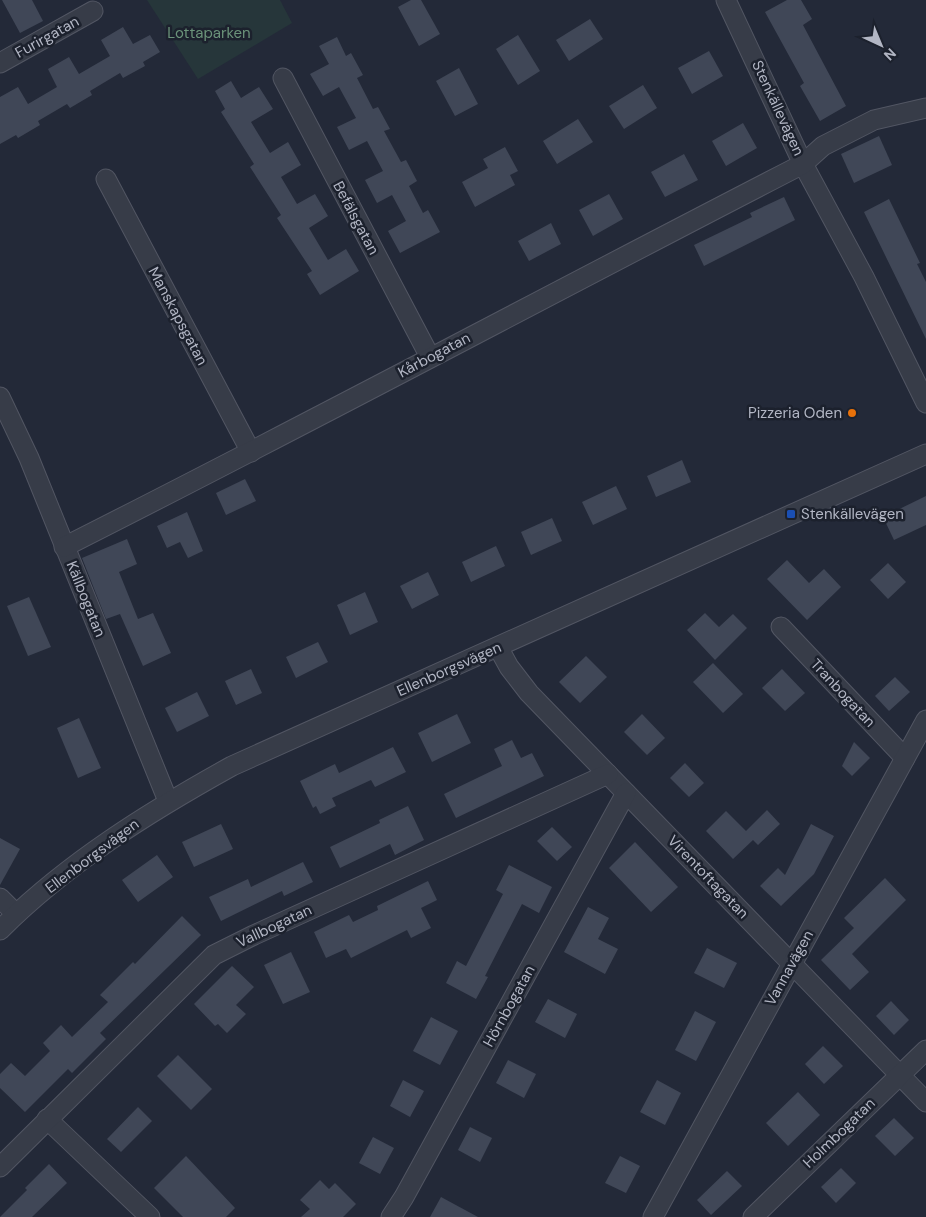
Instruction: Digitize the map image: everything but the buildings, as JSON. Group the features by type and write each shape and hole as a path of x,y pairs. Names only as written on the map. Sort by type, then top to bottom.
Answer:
{"street":[{"name":"Stenkällevägen","path":"726,0 803,164 864,277 926,403"},
{"name":"Furirgatan","path":"0,63 93,11"},
{"name":"Befälsgatan","path":"283,78 430,357"},
{"name":"Kårbogatan","path":"64,547 251,452 803,164 823,146 874,120 926,108"},
{"name":"Manskapsgatan","path":"106,179 251,452"},
{"name":"Källbogatan","path":"0,397 29,458 168,801"},
{"name":"Ellenborgsvägen","path":"0,930 16,914 94,851 168,801 232,766 926,454"},
{"name":"Tranbogatan","path":"781,627 905,758"},
{"name":"Virentoftagatan","path":"498,647 529,693 926,1102"},
{"name":"Vannavägen","path":"653,1217 926,720"},
{"name":"Vallbogatan","path":"0,1167 214,955 608,774"},
{"name":"Hörnbogatan","path":"390,1217 404,1197 626,793"},
{"path":"0,898 16,914"},
{"name":"Holmbogatan","path":"753,1217 926,1050"},
{"path":"48,1119 150,1217"}],"green space":[{"name":"Lottaparken","path":"147,0 280,0 292,23 198,79"}],"place":[{"name":"Pizzeria Oden","path":"852,413"},
{"name":"Stenkällevägen","path":"791,514"}]}
